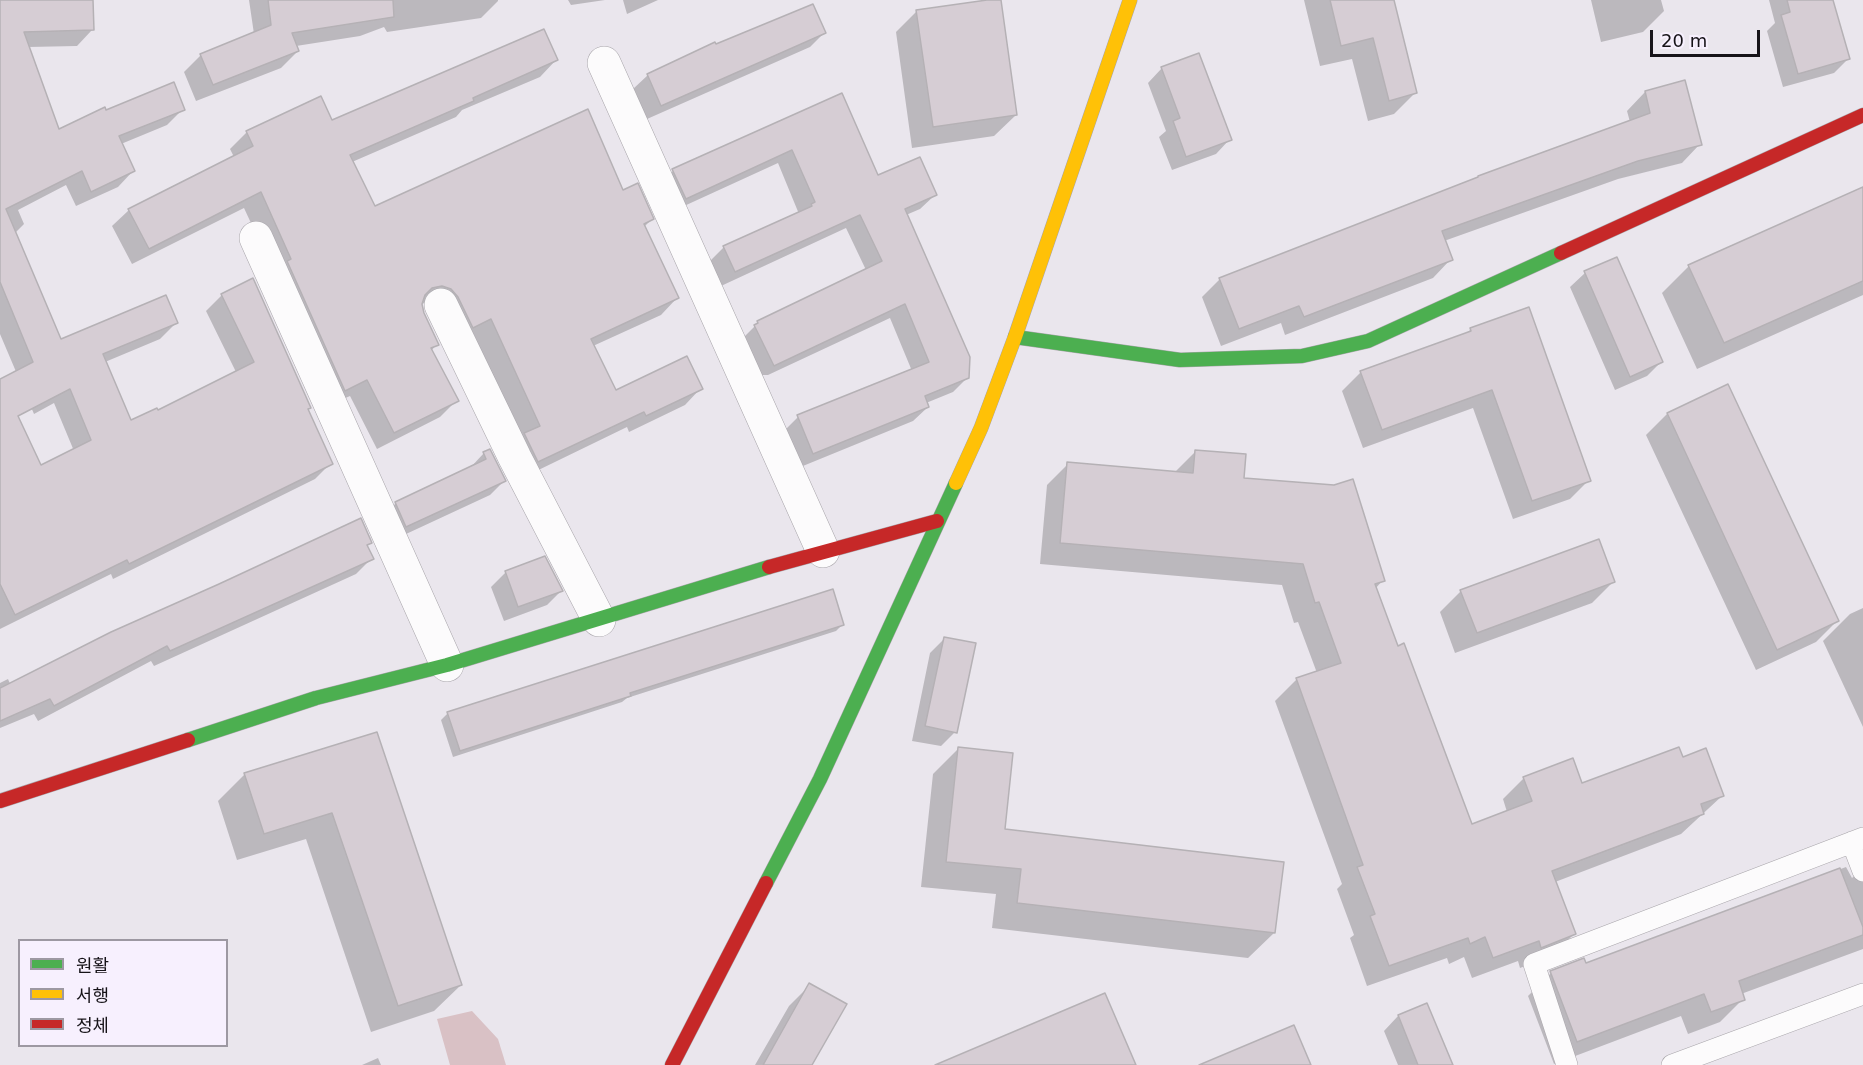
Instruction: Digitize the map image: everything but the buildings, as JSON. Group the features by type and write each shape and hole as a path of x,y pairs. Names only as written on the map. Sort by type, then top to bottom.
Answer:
{"street":[{"path":"672,1065 820,779 981,428 1015,337 1130,0"},
{"path":"604,63 823,551"},
{"path":"1015,337 1180,360 1302,356 1368,341 1863,115"},
{"path":"256,238 447,665"},
{"path":"441,305 515,458 600,620"},
{"path":"0,801 316,698 447,665 823,551 937,522"}],"lane":[{"path":"1567,1065 1534,964 1858,840 1863,871"},
{"path":"1672,1065 1863,994"}],"shaded area":[{"path":"472,1011 498,1039 506,1065 450,1065 437,1019"}],"traffic: fast":[{"path":"1015,337 1180,360 1302,356 1368,341 1561,253"},
{"path":"766,883 820,779 956,483"},
{"path":"188,740 316,698 447,665 769,567"}],"traffic: slow":[{"path":"956,483 981,428 1015,337 1130,0"}],"traffic: jam":[{"path":"1561,253 1863,115"},
{"path":"769,567 937,521"},
{"path":"0,801 188,740"},
{"path":"672,1065 766,883"}]}
